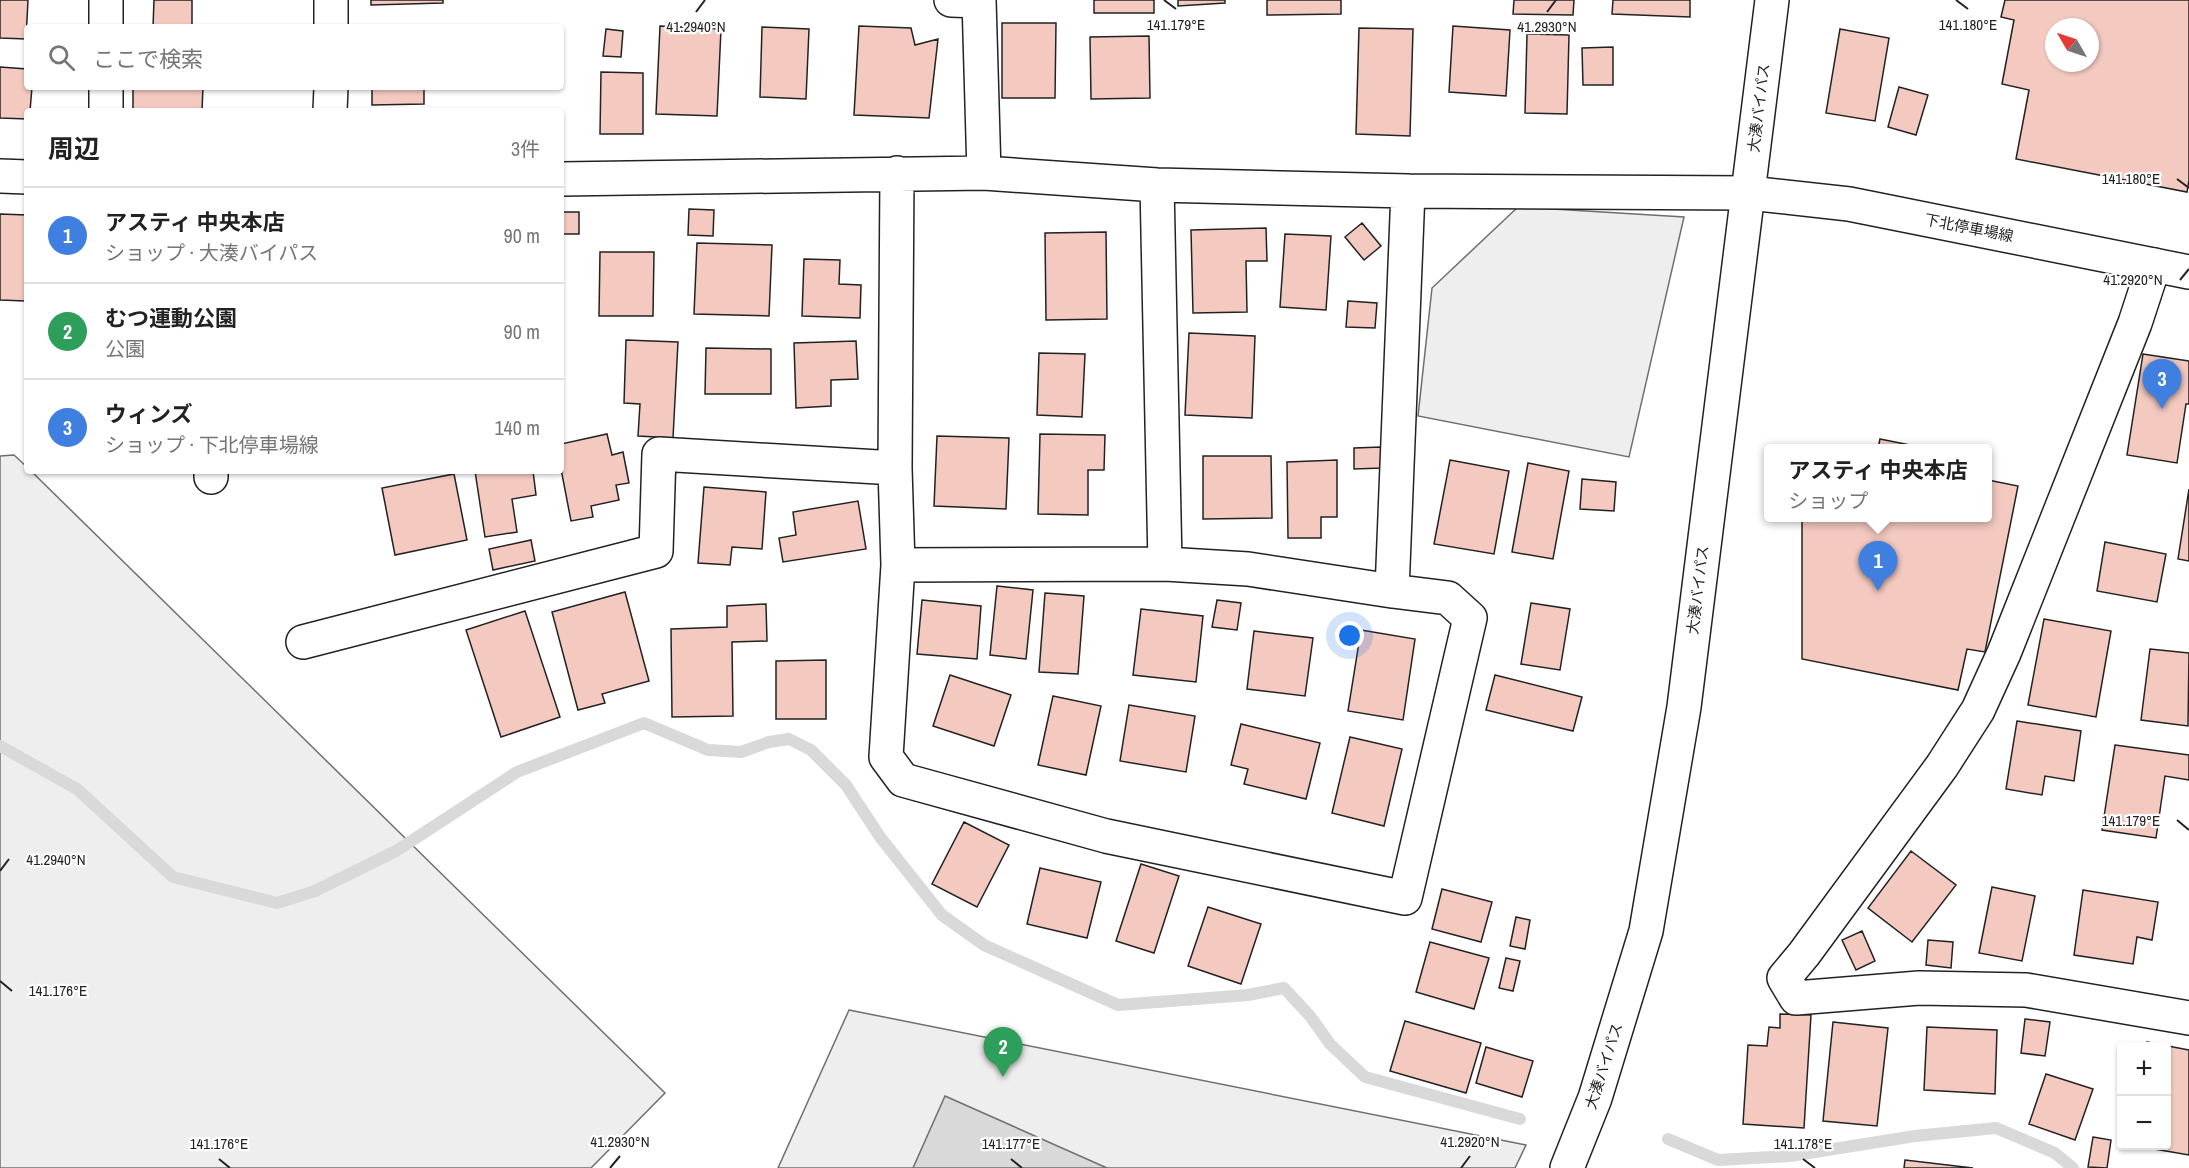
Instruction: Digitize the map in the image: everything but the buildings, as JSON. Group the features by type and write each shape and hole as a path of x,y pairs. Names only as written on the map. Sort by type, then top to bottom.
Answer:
{"main road":[{"path":"106,0 106,24"},
{"path":"331,0 331,24"},
{"path":"970,0 984,173"},
{"name":"大湊バイパス","path":"1567,1168 1595,1098 1646,931 1684,707 1772,0"},
{"path":"106,90 106,108"},
{"path":"330,108 331,90"},
{"path":"897,173 898,565 886,757 903,780 1106,836 1405,898 1470,618 1448,598 1248,569 1165,564 898,565"},
{"name":"下北停車場線","path":"564,179 984,173 1157,185 1408,191 1749,193 1849,204 2189,272"},
{"path":"0,176 24,177"},
{"path":"1157,185 1165,564"},
{"path":"1392,591 1408,191"},
{"path":"2154,265 2134,323 2004,653 1978,710 1942,766 1784,978 1796,998 1919,988 2026,990 2189,1018"},
{"path":"303,642 656,551 659,454 896,468"}],"shaded area":[{"path":"1518,207 1684,217 1629,457 1418,416 1432,288"},
{"path":"14,455 24,464 24,474 34,474 665,1093 591,1168 0,1168 0,456"},
{"path":"849,1010 1526,1145 1515,1168 778,1168"},
{"path":"945,1096 1107,1168 913,1168"}],"waterway":[{"path":"0,746 77,789 173,877 277,903 315,891 396,851 517,772 644,723 708,750 741,752 769,742 789,739 811,750 846,785 880,837 942,915 984,945 1118,1005 1248,995 1284,988 1310,1016 1330,1044 1365,1077 1520,1119"},
{"path":"1668,1139 1718,1160 1790,1156 1915,1136 1996,1128 2055,1153 2073,1168"}],"place":[{"name":"ウィンズ","path":"2162,409"},
{"name":"アスティ 中央本店","path":"1878,591"},
{"name":"むつ運動公園","path":"1003,1077"}]}
